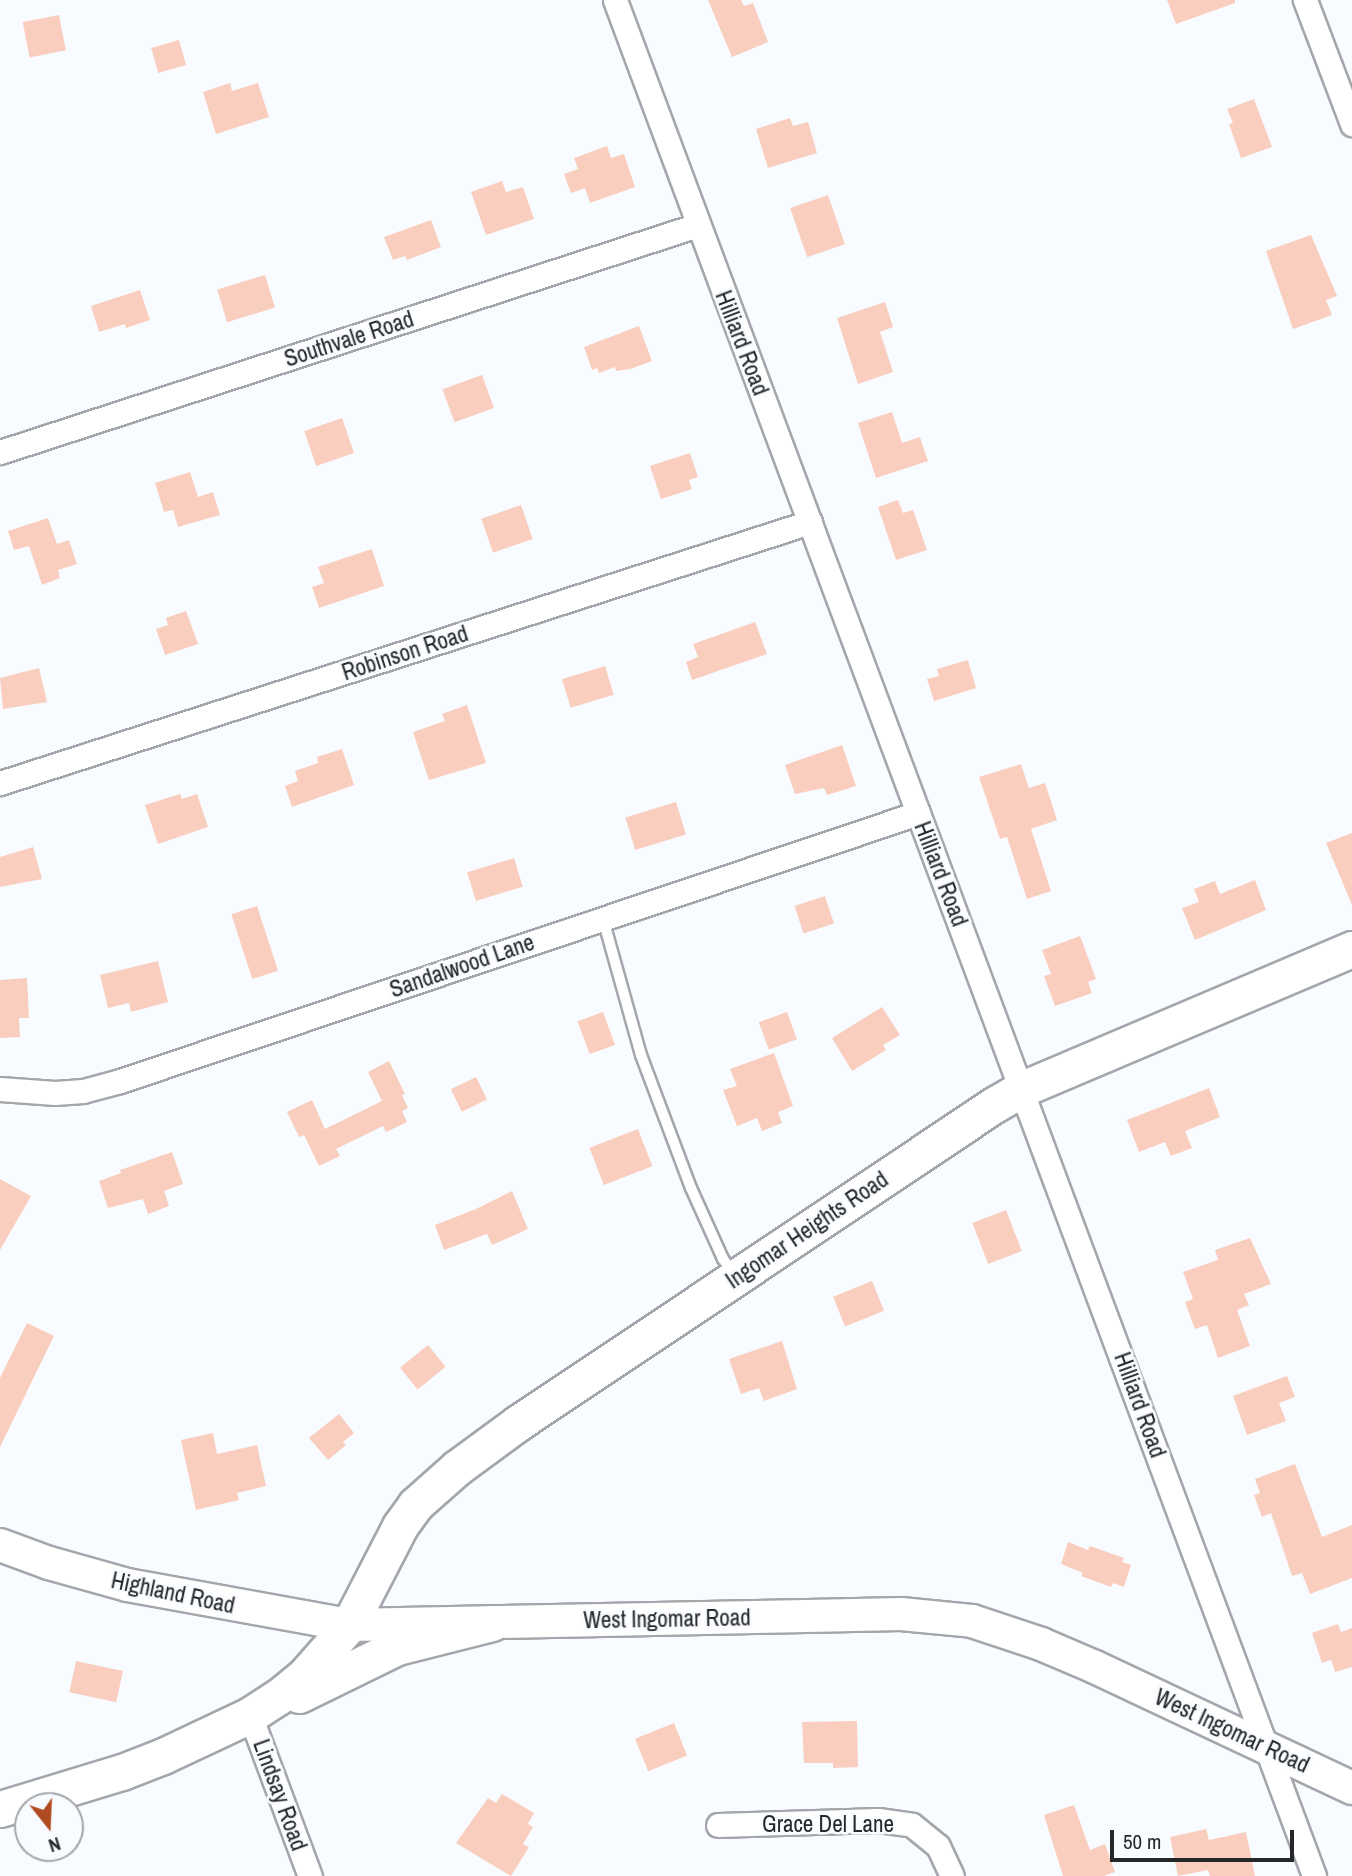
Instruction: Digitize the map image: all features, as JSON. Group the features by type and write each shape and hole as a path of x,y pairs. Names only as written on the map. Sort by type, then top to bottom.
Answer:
{"main road":[{"name":"Ingomar Heights Road","path":"349,1625 389,1543 415,1505 434,1486 518,1423 971,1120 1022,1089 1352,949"},
{"path":"0,1809 122,1772 310,1690 371,1657 397,1647 492,1623"},
{"path":"250,1715 303,1677 349,1625"}],"street":[{"name":"Hilliard Road","path":"615,0 1314,1876"},
{"path":"1305,0 1352,124"},
{"name":"Southvale Road","path":"0,452 698,225"},
{"name":"Robinson Road","path":"0,783 810,522"},
{"name":"Sandalwood Lane","path":"0,1090 55,1093 83,1091 120,1081 918,813"},
{"name":"Highland Road","path":"0,1545 49,1563 128,1584 349,1625"},
{"name":"West Ingomar Road","path":"349,1625 868,1614 935,1615 960,1619 1041,1644 1352,1788"},
{"name":"Lindsay Road","path":"250,1715 310,1876"},
{"name":"Grace Del Lane","path":"718,1825 878,1819 912,1825 939,1846 952,1876"}],"lane":[{"path":"603,919 641,1055 691,1188 723,1259 738,1277"}],"building":[{"path":"708,0 741,0 744,6 753,3 768,42 732,57"},
{"path":"1167,0 1235,0 1235,3 1176,24"},
{"path":"59,15 66,50 30,57 23,22"},
{"path":"179,40 186,65 158,73 151,48"},
{"path":"230,83 232,91 258,83 269,117 216,134 203,92"},
{"path":"1254,99 1272,147 1241,158 1229,124 1233,123 1227,109"},
{"path":"790,118 793,126 808,122 817,153 768,168 756,129"},
{"path":"607,146 611,158 624,154 635,187 590,203 585,188 571,193 564,174 578,169 574,158"},
{"path":"502,181 506,192 523,187 534,219 486,235 471,192"},
{"path":"828,195 845,244 807,257 790,208"},
{"path":"431,220 441,247 407,260 405,256 393,260 384,237"},
{"path":"1311,235 1337,296 1326,300 1332,315 1293,329 1266,251"},
{"path":"265,275 275,308 227,322 217,290"},
{"path":"140,290 150,320 126,328 125,324 99,332 91,306"},
{"path":"885,302 893,327 880,332 893,372 858,384 837,318"},
{"path":"639,326 652,361 630,369 616,371 615,367 599,373 597,368 592,370 584,347"},
{"path":"482,375 494,408 455,422 443,389"},
{"path":"892,412 902,443 920,437 928,461 876,478 858,423"},
{"path":"342,418 354,453 316,466 304,431"},
{"path":"690,453 698,477 689,480 692,489 661,499 650,466"},
{"path":"190,472 198,497 213,492 220,515 178,527 173,510 164,512 155,483"},
{"path":"898,500 903,513 913,510 927,550 896,560 878,507"},
{"path":"521,505 533,539 493,553 481,519"},
{"path":"48,518 57,544 69,540 77,564 58,570 60,578 42,585 29,546 14,550 8,531"},
{"path":"372,549 384,586 319,608 312,587 324,583 318,567"},
{"path":"186,611 198,644 165,655 156,629 168,625 166,618"},
{"path":"755,622 767,654 692,680 686,662 698,657 693,644"},
{"path":"968,660 976,688 934,701 927,679 939,676 937,669"},
{"path":"605,666 614,695 571,708 562,679"},
{"path":"39,668 47,702 3,709 0,678"},
{"path":"467,705 486,763 429,780 413,732 445,721 442,714"},
{"path":"842,745 856,786 827,795 824,788 795,794 785,765"},
{"path":"342,749 354,785 292,807 285,786 298,781 295,771 318,763 317,757"},
{"path":"1021,764 1029,788 1045,783 1057,820 1031,829 1051,891 1027,899 1007,837 1000,839 979,777"},
{"path":"180,794 182,799 197,794 208,827 158,844 145,805"},
{"path":"676,802 686,835 635,850 625,817"},
{"path":"1352,833 1352,905 1326,843"},
{"path":"33,847 42,879 0,887 0,857"},
{"path":"514,858 523,887 476,901 467,872"},
{"path":"1255,880 1266,910 1195,940 1182,908 1199,902 1194,889 1215,881 1220,894"},
{"path":"825,896 834,924 804,933 795,906"},
{"path":"257,906 278,971 252,979 231,914"},
{"path":"1080,936 1096,979 1088,982 1092,993 1055,1006 1044,976 1051,974 1042,950"},
{"path":"158,961 168,1002 131,1012 129,1003 108,1008 100,975"},
{"path":"27,978 29,1018 19,1018 20,1037 0,1038 0,980"},
{"path":"882,1007 900,1035 883,1045 886,1050 852,1071 832,1038"},
{"path":"603,1012 615,1045 590,1054 578,1021"},
{"path":"787,1012 797,1039 769,1050 759,1022"},
{"path":"774,1053 793,1106 778,1112 782,1123 762,1131 757,1118 737,1126 723,1090 737,1086 730,1069"},
{"path":"389,1061 405,1094 402,1095 408,1108 402,1111 407,1122 386,1132 383,1126 336,1149 340,1156 319,1166 304,1135 299,1137 287,1112 312,1100 325,1129 382,1101 368,1072"},
{"path":"476,1077 487,1099 462,1112 451,1089"},
{"path":"1209,1088 1220,1117 1185,1131 1192,1148 1171,1156 1165,1142 1139,1152 1127,1120"},
{"path":"638,1129 652,1166 604,1185 589,1148"},
{"path":"172,1152 183,1184 164,1191 169,1206 148,1214 143,1199 108,1208 99,1181 121,1173 120,1170"},
{"path":"0,1179 31,1196 0,1250"},
{"path":"512,1191 528,1229 492,1245 487,1234 444,1250 435,1225"},
{"path":"1006,1210 1022,1251 988,1264 972,1223"},
{"path":"1250,1238 1271,1284 1244,1294 1249,1305 1237,1310 1250,1346 1218,1358 1207,1325 1195,1329 1185,1302 1193,1299 1183,1272 1218,1260 1215,1250"},
{"path":"872,1281 884,1311 845,1326 833,1297"},
{"path":"27,1323 54,1336 0,1447 0,1378"},
{"path":"782,1341 797,1389 764,1401 759,1388 741,1394 729,1359"},
{"path":"428,1345 446,1367 418,1389 400,1368"},
{"path":"1287,1376 1295,1397 1279,1403 1286,1421 1247,1435 1233,1396"},
{"path":"339,1414 354,1433 343,1442 346,1445 328,1460 309,1438"},
{"path":"213,1433 217,1454 257,1445 266,1486 237,1493 239,1500 196,1510 181,1440"},
{"path":"1295,1464 1322,1537 1352,1525 1352,1578 1310,1594 1302,1573 1292,1576 1271,1513 1262,1517 1254,1495 1260,1493 1255,1479"},
{"path":"1068,1542 1088,1550 1090,1546 1124,1558 1122,1562 1131,1565 1124,1587 1113,1583 1111,1587 1081,1576 1083,1573 1061,1564"},
{"path":"1338,1624 1341,1632 1352,1628 1352,1667 1335,1672 1331,1660 1322,1663 1312,1633"},
{"path":"76,1661 123,1671 116,1702 69,1692"},
{"path":"857,1721 858,1767 833,1768 833,1763 804,1763 802,1722"},
{"path":"674,1723 687,1755 648,1771 635,1739"},
{"path":"502,1794 534,1813 528,1824 533,1827 523,1844 529,1847 511,1876 456,1843 488,1798 496,1803"},
{"path":"1074,1805 1090,1850 1105,1844 1115,1872 1104,1876 1063,1876 1044,1815"},
{"path":"1206,1829 1209,1840 1246,1832 1255,1876 1210,1876 1208,1870 1178,1876 1170,1837"}]}
